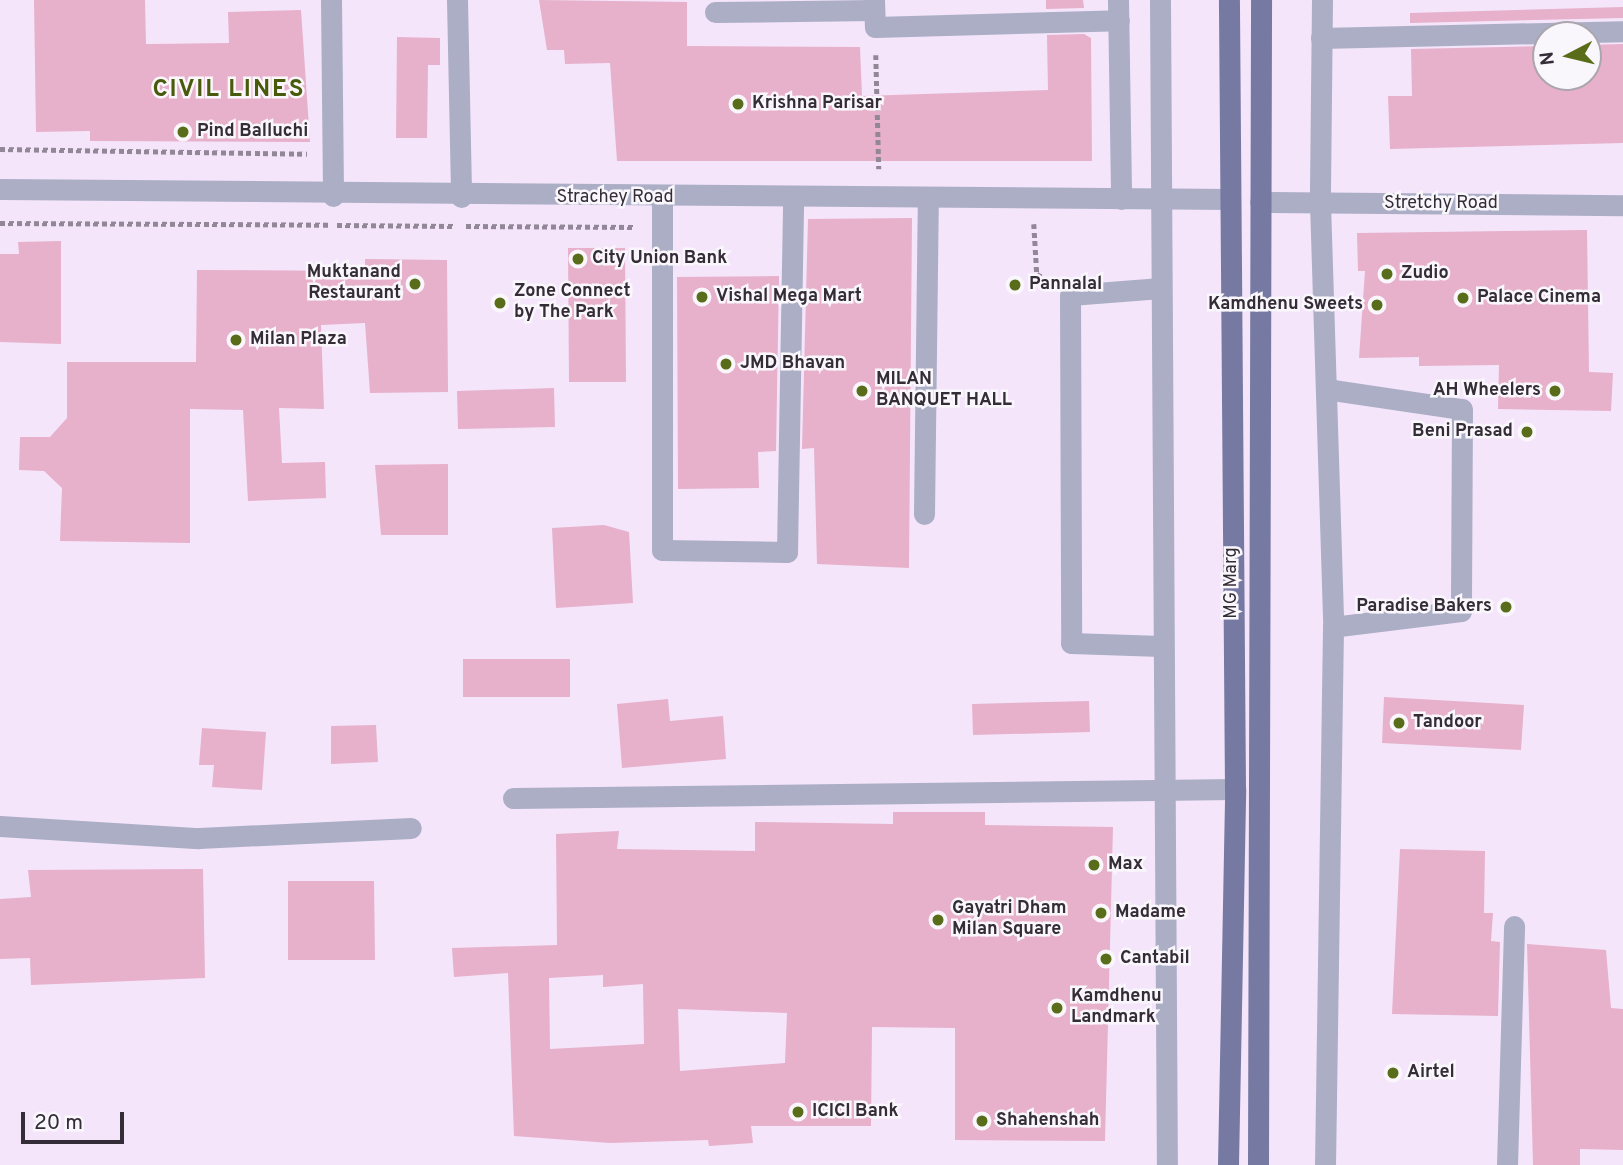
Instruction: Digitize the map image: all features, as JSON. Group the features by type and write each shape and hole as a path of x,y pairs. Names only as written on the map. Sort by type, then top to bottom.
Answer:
{"main road":[{"name":"MG Marg","path":"1228,1165 1235,789 1229,0"},
{"name":"MG Marg","path":"1258,1165 1261,0"}],"street":[{"path":"331,0 333,196"},
{"path":"457,0 461,197"},
{"path":"1160,0 1161,789 1167,1165"},
{"path":"1322,0 1320,203 1333,627 1325,1165"},
{"path":"715,12 1119,10 1121,199"},
{"path":"1321,38 1623,31"},
{"name":"Strachey Road","path":"0,189 333,196 1230,200"},
{"path":"662,198 662,550 787,552 793,198"},
{"path":"924,514 928,198"},
{"name":"Stretchy Road","path":"1260,202 1623,205"},
{"path":"1161,288 1070,295 1071,643 1161,646"},
{"path":"1326,390 1462,409 1461,611 1333,627"},
{"path":"513,798 1235,789"},
{"path":"0,826 199,838 411,828"},
{"path":"1507,1165 1514,926"}],"path":[{"path":"874,12 880,198"},
{"path":"0,149 332,154"},
{"path":"1032,199 1037,274 1070,295"}],"building":[{"path":"34,0 145,0 146,44 229,43 228,12 301,10 310,142 90,141 90,131 36,132"},
{"path":"539,0 687,2 687,46 860,47 862,96 1048,90 1047,35 1084,34 1091,38 1092,161 617,161 610,63 565,64 564,50 547,50"},
{"path":"1046,0 1083,0 1084,8 1046,9"},
{"path":"1623,7 1623,18 1410,23 1410,13"},
{"path":"397,37 440,38 440,65 428,65 427,138 396,138"},
{"path":"1623,44 1623,143 1390,149 1388,96 1412,96 1411,49 1532,46 1532,91 1602,91 1602,45"},
{"name":"MILAN BANQUET HALL","path":"912,218 909,568 817,564 814,448 802,449 808,219"},
{"path":"1587,230 1589,372 1613,373 1611,411 1498,409 1499,365 1419,366 1419,357 1359,358 1365,271 1358,271 1357,233"},
{"path":"61,241 61,344 0,342 0,254 19,254 18,242"},
{"path":"568,248 625,248 626,382 569,382"},
{"path":"365,259 447,260 448,392 370,393 365,323 321,325 324,409 279,408 282,463 325,462 326,498 248,501 243,410 190,409 190,543 60,541 62,488 44,471 19,470 20,437 50,437 67,418 67,362 196,362 197,270 365,271"},
{"name":"JMD Bhavan","path":"779,276 776,451 758,452 759,488 678,489 677,277"},
{"path":"554,388 555,427 458,429 457,391"},
{"path":"448,464 448,535 381,535 375,465"},
{"path":"604,525 629,532 633,603 556,608 552,528"},
{"path":"463,659 570,659 570,697 463,697"},
{"path":"1384,697 1524,705 1521,750 1382,743"},
{"path":"668,699 670,721 723,716 726,759 622,768 617,704"},
{"path":"1089,701 1090,732 973,735 972,704"},
{"path":"376,725 378,762 331,764 331,726"},
{"path":"202,728 266,732 262,790 212,787 214,765 199,765"},
{"path":"893,812 985,812 985,825 1113,827 1105,1141 955,1140 955,1028 872,1027 871,1126 751,1126 753,1143 709,1146 708,1140 610,1143 514,1136 508,973 454,977 452,948 557,945 556,834 619,831 617,849 755,851 755,822 893,824","holes":["603,975 603,987 643,984 644,1044 550,1049 549,978","678,1009 787,1013 785,1063 680,1071"]},
{"path":"1400,849 1485,851 1484,913 1493,913 1491,941 1500,942 1498,1016 1392,1014"},
{"path":"203,869 205,978 31,985 30,958 0,959 0,899 31,897 28,870"},
{"path":"288,881 374,881 375,960 288,960"},
{"path":"1527,944 1606,950 1611,1008 1623,1009 1623,1150 1580,1149 1580,1165 1533,1165"}],"place":[{"name":"Krishna Parisar","path":"738,104"},
{"name":"Pind Balluchi","path":"183,132"},
{"name":"City Union Bank","path":"578,259"},
{"name":"Zudio","path":"1387,274"},
{"name":"Muktanand Restaurant","path":"415,284"},
{"name":"Pannalal","path":"1015,285"},
{"name":"Vishal Mega Mart","path":"702,297"},
{"name":"Palace Cinema","path":"1463,298"},
{"name":"Zone Connect by The Park","path":"500,303"},
{"name":"Kamdhenu Sweets","path":"1377,305"},
{"name":"Milan Plaza","path":"236,340"},
{"name":"JMD Bhavan","path":"726,364"},
{"name":"MILAN BANQUET HALL","path":"862,391"},
{"name":"AH Wheelers","path":"1555,391"},
{"name":"Beni Prasad","path":"1527,432"},
{"name":"Paradise Bakers","path":"1506,607"},
{"name":"Tandoor","path":"1399,723"},
{"name":"Max","path":"1094,865"},
{"name":"Madame","path":"1101,913"},
{"name":"Gayatri Dham Milan Square","path":"938,920"},
{"name":"Cantabil","path":"1106,959"},
{"name":"Kamdhenu Landmark","path":"1057,1008"},
{"name":"Airtel","path":"1393,1073"},
{"name":"ICICI Bank","path":"798,1112"},
{"name":"Shahenshah","path":"982,1121"}],"district":[{"name":"CIVIL LINES","path":"229,91"}]}
